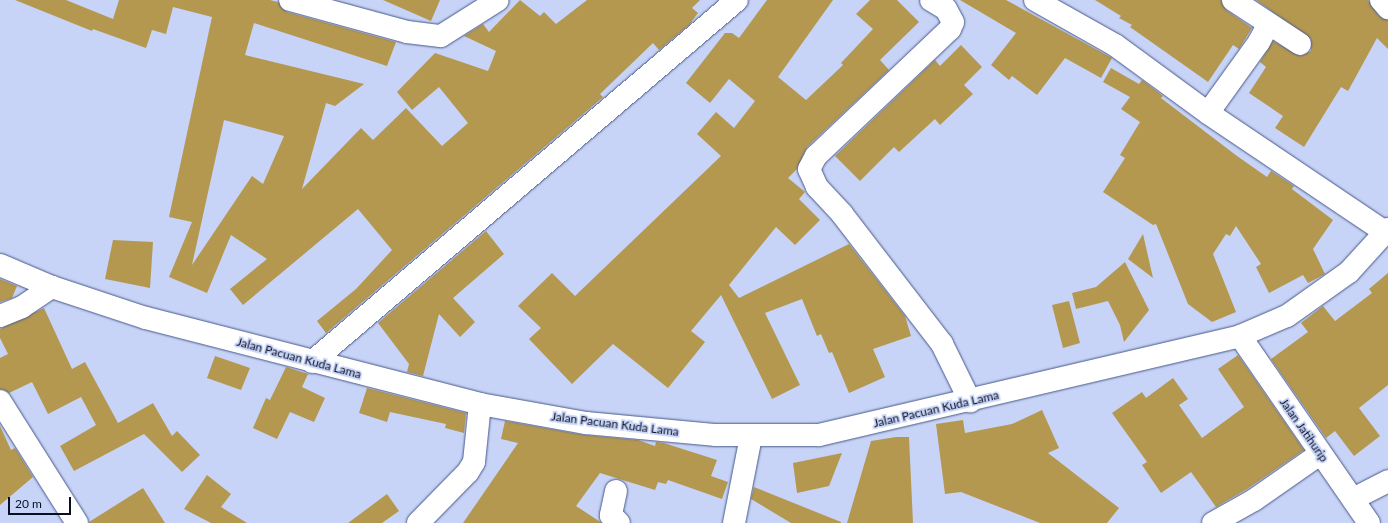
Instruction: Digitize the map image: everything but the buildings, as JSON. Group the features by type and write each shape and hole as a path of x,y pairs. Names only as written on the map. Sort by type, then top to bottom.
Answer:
{"street":[{"path":"290,0 408,32 440,36 498,0"},
{"path":"312,362 738,0"},
{"path":"931,0 946,9 953,22 950,29 816,156 809,169 817,188 842,214 942,344 970,401"},
{"path":"1036,0 1115,45 1208,113 1386,230"},
{"path":"1233,0 1268,25 1300,44"},
{"path":"1381,0 1388,8"},
{"path":"1208,113 1268,25"},
{"name":"Jalan Pacuan Kuda Lama","path":"0,265 52,287 146,318 312,362 480,404 586,423 751,436 819,435 970,401 1240,336 1287,316 1349,272 1386,230"},
{"path":"0,316 22,306 52,287"},
{"name":"Jalan Jatihurip","path":"1240,336 1369,523"},
{"path":"0,401 77,523"},
{"path":"418,523 468,472 474,462 480,404"},
{"path":"734,523 751,436"},
{"path":"1213,523 1254,500 1320,454"},
{"path":"1353,499 1388,481"},
{"path":"616,491 611,515 619,523"}]}
